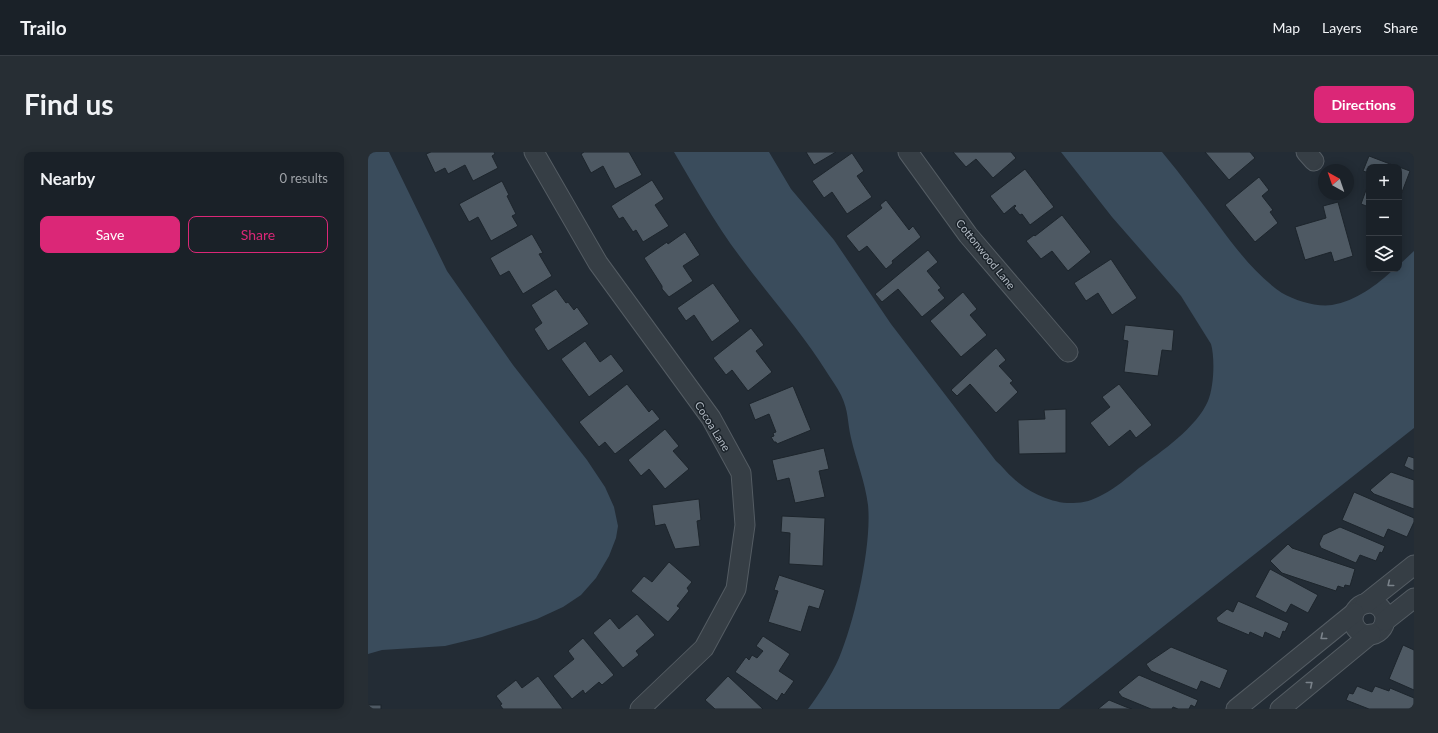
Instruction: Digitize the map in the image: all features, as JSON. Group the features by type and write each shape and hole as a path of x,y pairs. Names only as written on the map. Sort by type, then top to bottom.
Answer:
{"street":[{"name":"Cocoa Lane","path":"534,152 598,263 711,418 741,473 745,525 736,589 704,648 640,709"},
{"name":"Cottonwood Lane","path":"908,152 968,234 1068,352"},
{"path":"1236,709 1414,565"},
{"path":"1280,709 1414,598"},
{"path":"1370,603 1380,607 1383,612 1378,628 1362,633 1358,631 1354,623 1360,608 1370,603"}],"water":[{"path":"368,152 389,152 447,271 513,365 587,460 605,487 614,507 618,526 616,538 609,556 596,578 581,595 563,607 537,619 482,637 445,646 382,650 368,654"},
{"path":"674,152 769,152 791,189 834,240 891,324 996,461 1019,483 1033,492 1049,499 1065,503 1077,503 1092,500 1112,489 1178,438 1203,411 1212,388 1213,357 1211,344 1181,296 1112,217 1061,152 1162,152 1233,245 1256,271 1282,293 1293,299 1319,305 1332,305 1349,300 1366,292 1391,272 1402,272 1402,262 1414,251 1414,428 1059,709 808,709 825,684 839,658 851,624 865,561 869,522 865,488 851,438 847,412 844,401 839,392 796,328 723,233"}],"building":[{"path":"431,152 494,152 495,154 492,156 498,168 473,181 465,165 448,174 445,168 435,173 426,154"},
{"path":"584,152 629,152 642,175 615,189 603,166 591,173 581,154"},
{"path":"806,152 836,152 814,165"},
{"path":"953,152 1011,152 1016,158 993,178 976,159 966,167"},
{"path":"1205,152 1250,152 1255,158 1229,180"},
{"path":"852,153 864,171 857,176 872,197 847,214 832,192 824,198 812,181"},
{"path":"1369,156 1390,164 1366,164 1366,172 1363,171"},
{"path":"1402,168 1410,171 1402,192"},
{"path":"1025,169 1054,207 1030,225 1022,214 1020,215 1014,208 1016,206 1015,205 1004,214 990,196"},
{"path":"1259,177 1269,190 1262,196 1273,210 1270,212 1278,223 1255,242 1225,205"},
{"path":"652,180 664,199 655,205 669,226 643,242 636,230 633,232 623,217 619,219 611,206"},
{"path":"502,181 509,195 507,196 516,214 512,216 518,226 491,241 478,217 469,222 459,204"},
{"path":"1366,190 1366,206 1361,204"},
{"path":"886,200 909,230 913,226 921,237 892,261 893,263 886,269 867,246 859,252 846,236 882,208 880,205"},
{"path":"1338,202 1353,256 1334,262 1331,252 1305,260 1295,227 1326,218 1323,206"},
{"path":"1062,215 1091,252 1068,271 1052,251 1041,259 1026,241 1034,235 1035,236"},
{"path":"685,232 700,255 683,266 693,281 669,297 662,289 662,286 644,258"},
{"path":"532,234 543,253 539,254 552,276 523,294 509,271 500,276 490,258"},
{"path":"928,250 938,262 927,271 941,288 938,290 945,298 922,317 898,289 882,302 875,294"},
{"path":"1111,259 1137,298 1112,315 1098,293 1086,301 1074,283"},
{"path":"713,283 740,321 712,342 694,315 686,321 677,308"},
{"path":"556,289 566,303 568,302 574,310 577,307 589,324 548,351 534,329 542,323 531,305"},
{"path":"963,292 977,309 970,315 987,335 961,357 930,321"},
{"path":"1125,325 1174,330 1172,351 1162,350 1158,376 1124,372 1128,341 1123,340"},
{"path":"751,328 764,345 756,351 772,372 748,391 732,370 726,375 713,358"},
{"path":"585,341 600,362 611,354 624,371 589,397 561,359"},
{"path":"996,348 1006,360 999,366 1013,381 1010,383 1018,392 996,413 970,384 957,396 951,390"},
{"path":"627,384 649,412 652,409 660,419 615,454 605,442 599,447 579,422"},
{"path":"1119,384 1152,425 1136,438 1130,430 1109,447 1090,423 1110,407 1102,397"},
{"path":"793,386 811,430 777,444 771,437 774,436 773,433 776,432 769,414 755,420 749,404"},
{"path":"1066,409 1066,453 1019,454 1018,420 1045,419 1044,410"},
{"path":"665,429 679,446 673,451 689,469 665,489 649,469 641,476 628,460"},
{"path":"824,448 829,469 819,471 825,497 795,503 789,478 777,481 772,460"},
{"path":"1408,456 1414,458 1414,471 1404,466"},
{"path":"1391,472 1414,480 1414,509 1374,494 1370,490"},
{"path":"1354,492 1414,518 1414,522 1407,537 1388,529 1384,538 1342,520"},
{"path":"699,499 701,520 697,521 700,546 675,549 665,524 655,526 652,505"},
{"path":"782,516 825,518 823,566 789,564 790,533 781,532"},
{"path":"1340,527 1385,546 1382,553 1380,552 1376,561 1360,555 1356,563 1321,548 1319,544 1323,535"},
{"path":"1288,544 1292,548 1355,569 1350,586 1345,585 1344,588 1338,586 1336,591 1282,573 1270,561"},
{"path":"669,562 692,582 687,588 689,591 677,606 680,608 668,622 631,591 644,576 652,582"},
{"path":"1270,569 1318,595 1308,613 1291,604 1286,613 1255,597"},
{"path":"779,575 825,590 819,609 809,606 801,632 768,622 778,591 774,590"},
{"path":"1238,601 1289,623 1285,632 1283,631 1280,639 1265,632 1263,638 1250,632 1249,635 1218,622 1216,618 1227,609 1233,612"},
{"path":"637,614 655,635 636,651 639,655 623,668 593,633 610,618 619,629"},
{"path":"763,636 790,654 779,671 794,681 784,695 782,693 777,701 735,672 746,657 749,660 752,655 757,658 763,651 756,646"},
{"path":"583,638 614,675 602,685 599,682 585,694 583,690 572,699 553,676 574,659 568,651"},
{"path":"1403,645 1414,650 1414,690 1389,679"},
{"path":"1171,647 1228,670 1220,689 1201,681 1197,690 1151,671 1146,664"},
{"path":"1139,675 1198,700 1195,707 1191,705 1189,709 1178,709 1173,707 1172,709 1151,709 1122,697 1118,692"},
{"path":"538,676 563,709 503,709 500,705 502,704 496,696 516,680 522,688"},
{"path":"728,676 763,709 715,709 705,700"},
{"path":"1357,686 1372,692 1375,686 1389,691 1390,688 1414,698 1414,709 1369,709 1346,700 1349,693 1353,694"},
{"path":"1109,700 1126,707 1132,709 1098,709"},
{"path":"368,705 381,705 381,709 368,709"}]}
